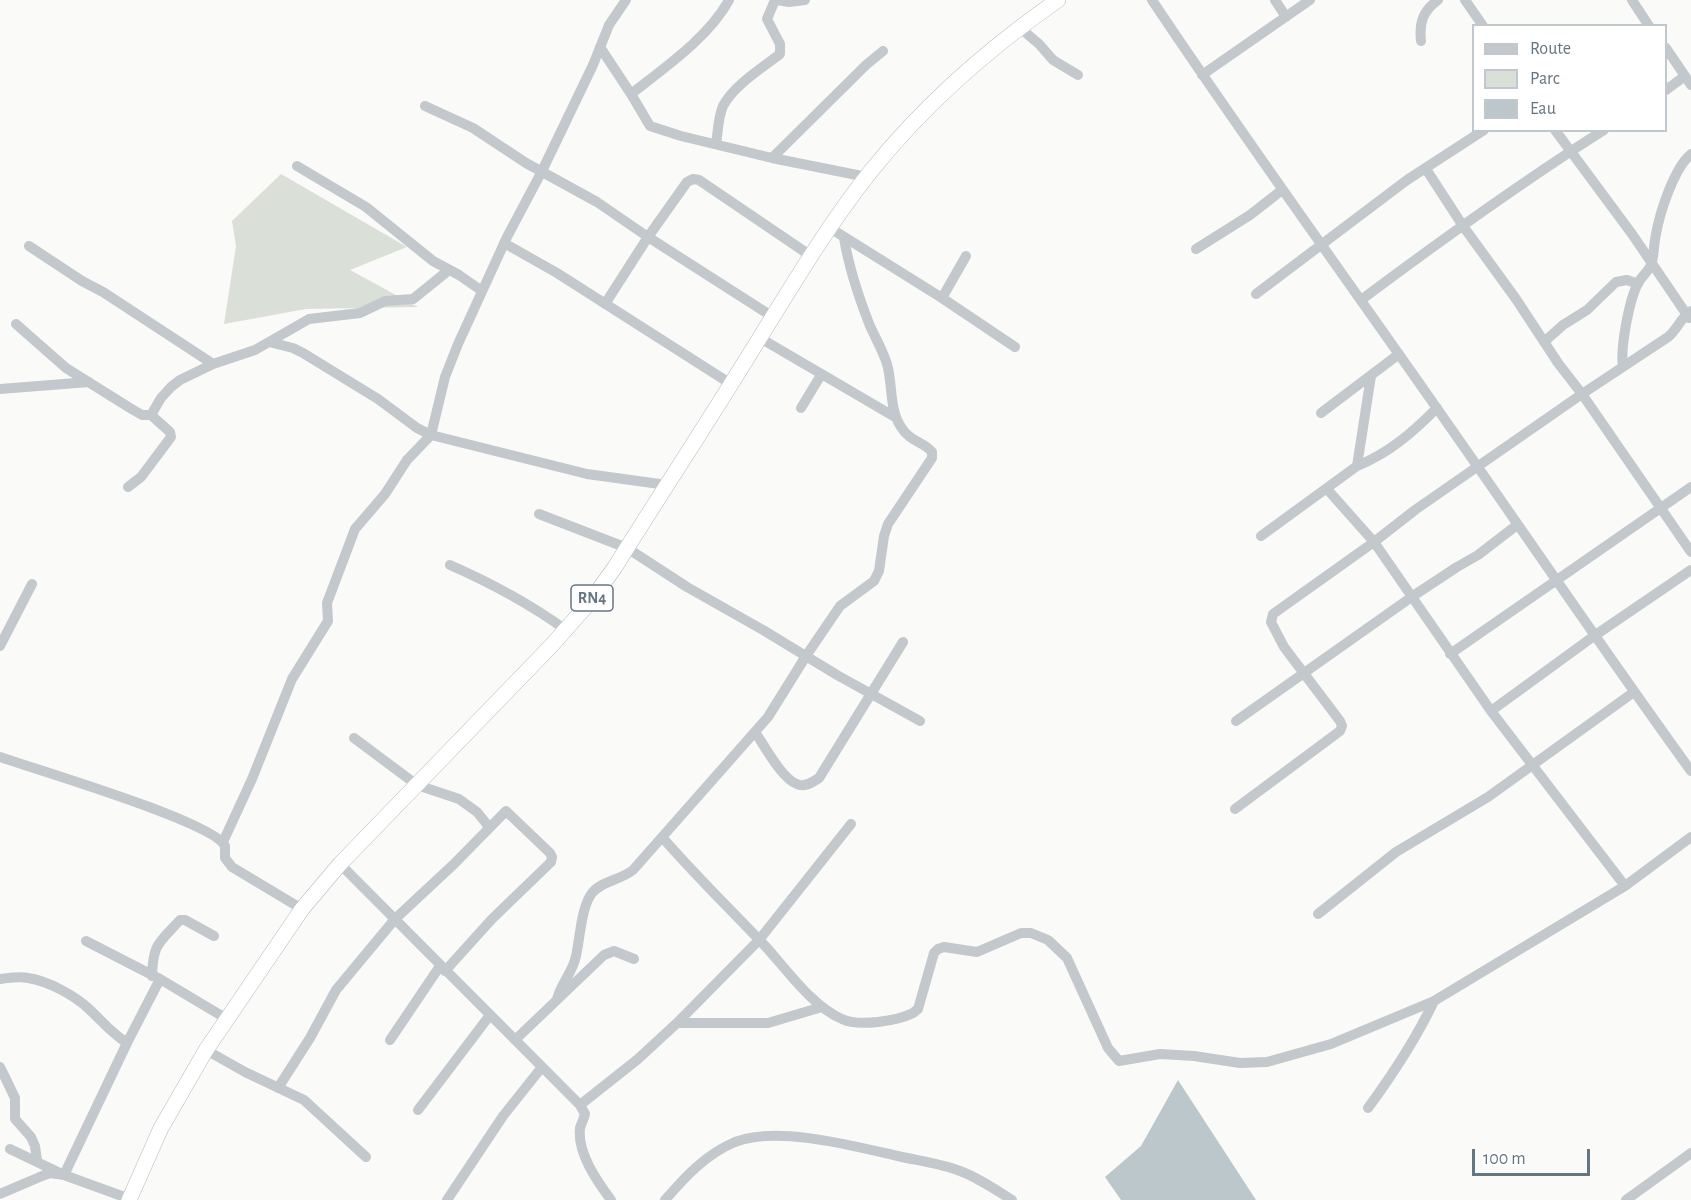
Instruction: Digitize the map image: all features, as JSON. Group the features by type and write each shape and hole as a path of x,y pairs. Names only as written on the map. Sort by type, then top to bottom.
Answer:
{"highway":[{"name":"RN4","path":"130,1199 161,1128 206,1050 302,909 340,864 512,689 590,602 627,548 811,256 867,177 931,107 981,58 1019,27 1058,0"}],"street":[{"path":"223,842 252,779 292,679 328,621 327,603 355,529 385,494 407,460 431,435 447,371 482,291 542,171 609,25 626,0"},
{"path":"631,94 714,22 729,0"},
{"path":"716,144 722,106 746,80 780,54 780,44 767,19 776,0 789,2 805,0"},
{"path":"1152,0 1282,190 1691,771"},
{"path":"1275,0 1286,17"},
{"path":"1202,75 1310,0"},
{"path":"1421,41 1422,18 1427,9 1438,0"},
{"path":"1465,0 1482,24"},
{"path":"1632,0 1644,24"},
{"path":"1019,27 1053,60 1078,75"},
{"path":"600,47 650,126 681,136 772,158 867,177"},
{"path":"772,158 883,51"},
{"path":"1667,51 1688,81 1667,89"},
{"path":"425,106 473,128 500,147 597,202 773,317"},
{"path":"1256,294 1321,244 1481,132"},
{"path":"1235,808 1340,731 1342,726 1284,647 1270,622 1273,614 1415,510 1675,332 1690,315 1556,132"},
{"path":"1361,300 1463,226 1601,132"},
{"path":"1623,367 1622,350 1638,284 1652,262 1656,230 1680,166 1691,154"},
{"path":"297,166 366,207 433,261 482,291"},
{"path":"1426,169 1463,226 1691,552"},
{"path":"605,304 648,237 687,182 693,179 699,180 811,256"},
{"path":"1196,249 1250,215 1282,190"},
{"path":"830,228 1015,347"},
{"path":"557,999 576,956 581,926 592,892 626,876 662,837 755,732 781,698 840,606 874,581 879,570 888,524 932,458 933,452 907,435 895,417 886,363 850,269 844,238"},
{"path":"504,243 557,273 731,384"},
{"path":"29,246 213,364"},
{"path":"942,298 966,256"},
{"path":"151,415 161,398 180,380 213,364 246,353 309,319 360,313 385,301 413,299 449,270"},
{"path":"1544,342 1563,325 1587,310 1616,282 1627,279 1638,284"},
{"path":"16,324 66,368 142,415 151,415 170,432 171,437 141,477 128,487"},
{"path":"760,338 895,417"},
{"path":"269,342 303,353 431,435 587,474 667,485"},
{"path":"1321,412 1399,354"},
{"path":"801,408 821,375"},
{"path":"1357,466 1371,376"},
{"path":"0,389 89,382"},
{"path":"1261,536 1357,466 1378,457 1400,443 1437,408"},
{"path":"1450,654 1691,487"},
{"path":"1328,489 1374,542 1491,711 1625,886"},
{"path":"539,514 627,548 687,587 872,695 920,720"},
{"path":"1236,721 1413,596 1478,555 1517,525"},
{"path":"450,565 483,579 543,613 566,630"},
{"path":"1491,711 1594,636 1691,570"},
{"path":"0,646 32,584"},
{"path":"755,732 773,761 797,784 804,785 819,778 903,642"},
{"path":"1318,914 1396,852 1488,797 1634,692"},
{"path":"354,738 417,785 459,799 477,812 489,827"},
{"path":"0,757 174,815 223,842 225,858 232,867 302,909"},
{"path":"278,1088 310,1038 336,990 395,919 506,811 550,853 551,862 442,969 390,1041"},
{"path":"580,1105 638,1059 759,940 851,824"},
{"path":"662,837 720,902 822,1007 850,1022 875,1022 909,1016 918,1009 934,953 938,949 944,947 977,952 1021,933 1031,933 1048,940 1067,958 1108,1048 1119,1061 1160,1053 1240,1063 1267,1062 1331,1044 1434,1001 1625,886 1691,837"},
{"path":"340,864 442,969 580,1105 585,1114 580,1130 586,1157 594,1176 611,1200"},
{"path":"64,1174 156,978 154,949 159,941 180,920 185,920 214,936"},
{"path":"86,941 227,1019"},
{"path":"515,1040 604,954 614,951 634,959"},
{"path":"0,979 26,977 41,981 89,1009 105,1027 127,1043"},
{"path":"1368,1108 1422,1027 1434,1001"},
{"path":"677,1023 768,1023 822,1007"},
{"path":"418,1110 490,1015"},
{"path":"206,1050 304,1101 366,1157"},
{"path":"0,1067 15,1098 15,1119 31,1137 37,1161"},
{"path":"447,1200 503,1116 542,1068"},
{"path":"665,1200 686,1177 714,1153 746,1139 776,1135 863,1148 954,1169 976,1178 1012,1200"},
{"path":"10,1149 64,1174 130,1199"},
{"path":"1626,1200 1691,1153"},
{"path":"0,1194 50,1173 64,1174"}],"green space":[{"path":"281,174 407,247 350,270 418,307 306,309 224,324 236,246 232,221"}],"water":[{"path":"1178,1080 1256,1200 1121,1200 1105,1177 1141,1146"}]}
